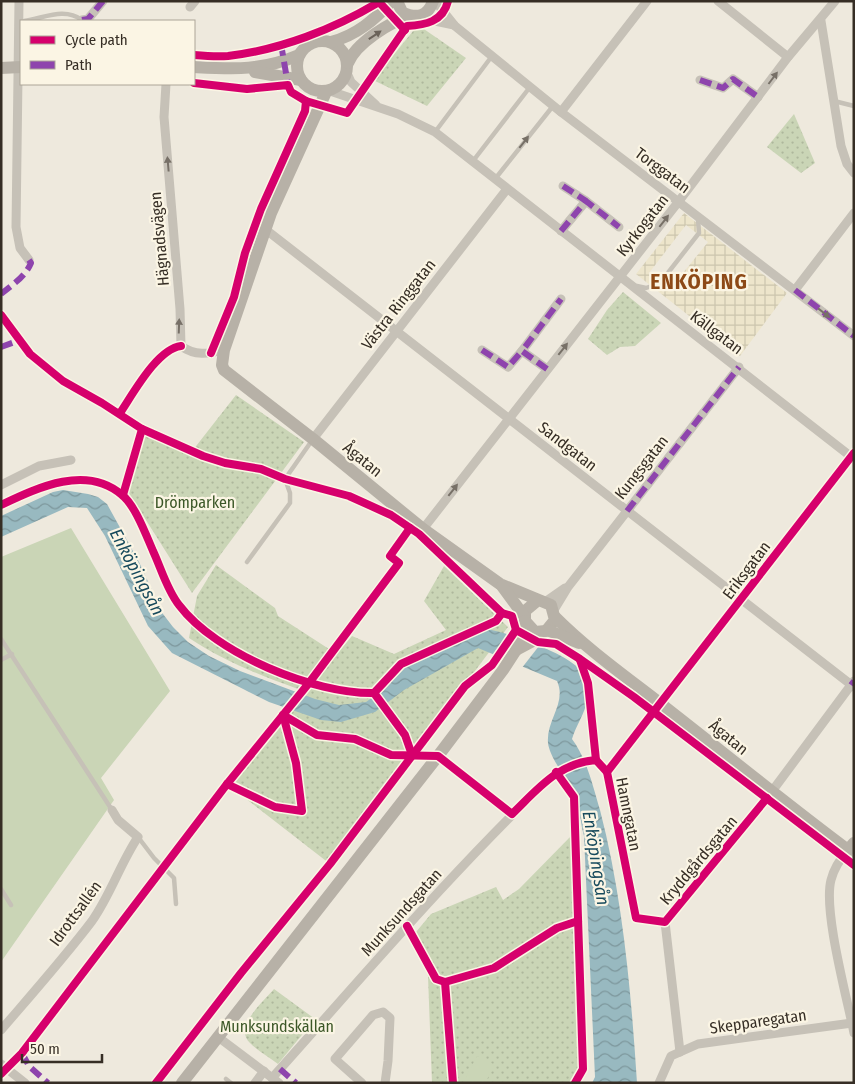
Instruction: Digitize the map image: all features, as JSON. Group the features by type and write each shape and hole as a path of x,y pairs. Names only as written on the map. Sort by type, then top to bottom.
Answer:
{"street":[{"path":"19,1 21,20"},
{"path":"82,20 88,19 102,1"},
{"path":"195,67 243,69 268,66 299,55 316,41 332,42 357,32 373,21 392,1"},
{"path":"397,1 402,12 413,16"},
{"path":"243,69 328,91 338,87 357,47 396,21 426,13 434,1"},
{"name":"Torggatan","path":"434,1 455,26 530,87 854,336"},
{"path":"562,112 647,1"},
{"path":"718,1 788,57"},
{"name":"Kyrkogatan","path":"423,529 679,201 788,57 821,21 835,1"},
{"name":"Torggatan","path":"413,16 455,26"},
{"path":"821,21 841,146 846,164 854,173"},
{"path":"332,42 345,54 348,68"},
{"path":"20,44 16,227 20,248 28,260"},
{"path":"299,55 297,72 305,84 313,119"},
{"path":"1,68 19,67"},
{"name":"Källgatan","path":"348,68 351,82 380,109"},
{"path":"700,80 723,88 733,78 758,97"},
{"name":"Hägnadsvägen","path":"166,85 164,117 180,309 181,346 188,351 200,354 224,350"},
{"path":"224,350 265,229 313,119 328,91"},
{"name":"Källgatan","path":"328,91 398,114 436,132 620,277 853,456"},
{"path":"564,186 618,227"},
{"name":"Västra Ringgatan","path":"313,439 507,189"},
{"path":"561,231 586,201"},
{"path":"795,290 854,212"},
{"name":"Sandgatan","path":"265,229 508,419 853,684"},
{"path":"482,350 508,367 561,299"},
{"name":"Ågatan","path":"224,350 222,358 224,370 313,439 423,529 500,584 548,607 584,645 771,792 852,849"},
{"path":"522,351 547,369"},
{"name":"Kungsgatan","path":"548,607 568,587 739,367"},
{"name":"Eriksgatan","path":"660,703 853,456"},
{"path":"1,485 40,466 71,460"},
{"name":"Ågatan","path":"500,584 531,629 544,631 584,645"},
{"path":"182,1083 438,756 516,650 526,639 554,625 548,607 528,606 525,618 526,639"},
{"name":"Kryddgårdsgatan","path":"636,918 665,922 771,792 853,684"},
{"name":"Hamngatan","path":"636,918 607,772 660,703"},
{"path":"438,756 512,814"},
{"name":"Munksundsgatan","path":"276,1080 512,814 556,772"},
{"path":"112,810 118,820 138,837"},
{"name":"Idrottsallén","path":"1,1030 92,920 108,897 119,868 138,837"},
{"path":"852,849 835,867 830,882 829,907 853,1028"},
{"path":"659,1083 675,1054 665,922"},
{"path":"362,1083 335,1059 373,1015 383,1012 390,1018 385,1083"},
{"name":"Skepparegatan","path":"675,1054 698,1044 853,1028"},
{"path":"218,1037 276,1080"},
{"path":"1,1064 25,1083"},
{"path":"255,1083 264,1071"}],"lane":[{"path":"31,20 64,13 74,15 82,20"},
{"path":"436,132 492,56"},
{"path":"472,162 530,87"},
{"path":"834,101 854,106"},
{"path":"495,179 553,105"},
{"path":"631,285 646,288 660,284 699,233 700,226 694,212"},
{"path":"247,562 290,503 290,494 285,479 313,439"},
{"path":"1,639 112,810"},
{"path":"1,660 12,654"},
{"path":"138,837 154,858 174,878 176,904"},
{"path":"1,889 11,905"},
{"path":"226,1079 231,1083"}],"green space":[{"path":"418,25 466,58 427,106 373,80"},
{"path":"794,114 815,163 801,173 767,147"},
{"path":"623,292 661,323 635,346 620,347 607,355 588,339 607,310"},
{"name":"Drömparken","path":"236,395 304,442 192,593 127,490 142,429 193,450"},
{"path":"71,528 170,691 101,778 114,800 1,962 1,557"},
{"path":"216,565 275,608 278,616 329,649 298,689 242,667 215,654 189,638 197,596"},
{"path":"444,566 508,627 330,864 227,784 352,636 394,654 446,630 424,601"},
{"path":"572,835 578,921 583,1069 575,1083 432,1083 428,976 411,938 431,914 496,887 503,900 519,889"},
{"name":"Munksundskällan","path":"274,989 315,1019 278,1064 250,1043 246,1037 245,1030 252,1014"},
{"path":"477,1056 495,1065 485,1083 463,1083"}],"shaded area":[{"path":"684,213 787,293 740,356 636,274","holes":["686,225 708,242 670,289 649,273"]}],"water":[{"name":"Enköpingsån","path":"63,490 98,497 107,504 139,562 163,614 188,642 209,656 240,671 315,699 339,705 366,702 383,690 406,667 485,629 536,644 563,657 580,670 586,685 587,700 572,739 582,755 592,783 615,877 629,980 637,1083 592,1083 595,1077 584,836 574,795 553,757 548,743 550,727 560,697 557,681 478,648 404,690 375,712 341,722 321,720 269,702 172,653 148,626 105,536 87,508 68,507 1,537 1,516 53,492"}],"pier":[{"path":"510,632 539,646 521,669 493,657"}],"marked path":[{"path":"82,20 88,19 103,1"},
{"path":"281,44 288,85"},
{"path":"700,80 723,88 733,79 758,97"},
{"path":"563,186 586,201"},
{"path":"561,231 586,201 619,227"},
{"path":"1,294 25,272 31,263 29,260"},
{"path":"795,290 854,336"},
{"path":"547,369 522,351 561,299"},
{"path":"1,347 20,340"},
{"path":"482,350 508,367 522,351"},
{"path":"627,511 739,367"},
{"path":"851,685 854,681"},
{"path":"22,1053 29,1066 48,1083"},
{"path":"280,1069 296,1083"}],"cycle path":[{"path":"211,353 234,297 245,253 261,209 305,111 306,101 347,113 407,26 420,25 438,18 446,8 448,1"},
{"path":"195,55 228,56 267,49 306,37 344,21 379,2 405,30"},
{"path":"195,83 247,89 288,85 291,92 306,101"},
{"path":"1,315 30,354 63,381 142,429 123,495"},
{"path":"120,413 146,374 163,355 181,346"},
{"path":"142,429 203,456 225,463 261,469 285,479 349,496 391,515 419,534 502,613 512,616 516,630 538,642 556,644 580,659 634,697 854,865"},
{"path":"767,798 665,922 636,918 607,772 854,453"},
{"path":"1,505 30,492 62,482 77,480 93,481 108,486 122,495 136,513 171,593 179,605 196,623 217,640 241,655 296,679 323,687 350,692 374,693 401,664 496,621 502,613"},
{"path":"1,1074 22,1053 227,784 309,683 399,563 390,556 410,528"},
{"path":"156,1083 241,973 330,864 465,686 492,665 516,630"},
{"path":"580,660 588,683 596,760"},
{"path":"374,693 405,735 412,755"},
{"path":"283,715 317,735 355,739 391,755 438,756 512,814 540,787 570,766 596,760 607,772"},
{"path":"227,784 275,807 302,811 296,763 283,715"},
{"path":"556,772 574,797 583,1069 575,1083"},
{"path":"445,982 494,968 557,928 578,921"},
{"path":"407,926 436,979 445,982 453,1083"}],"district":[{"name":"ENKÖPING","path":"699,282"}]}
